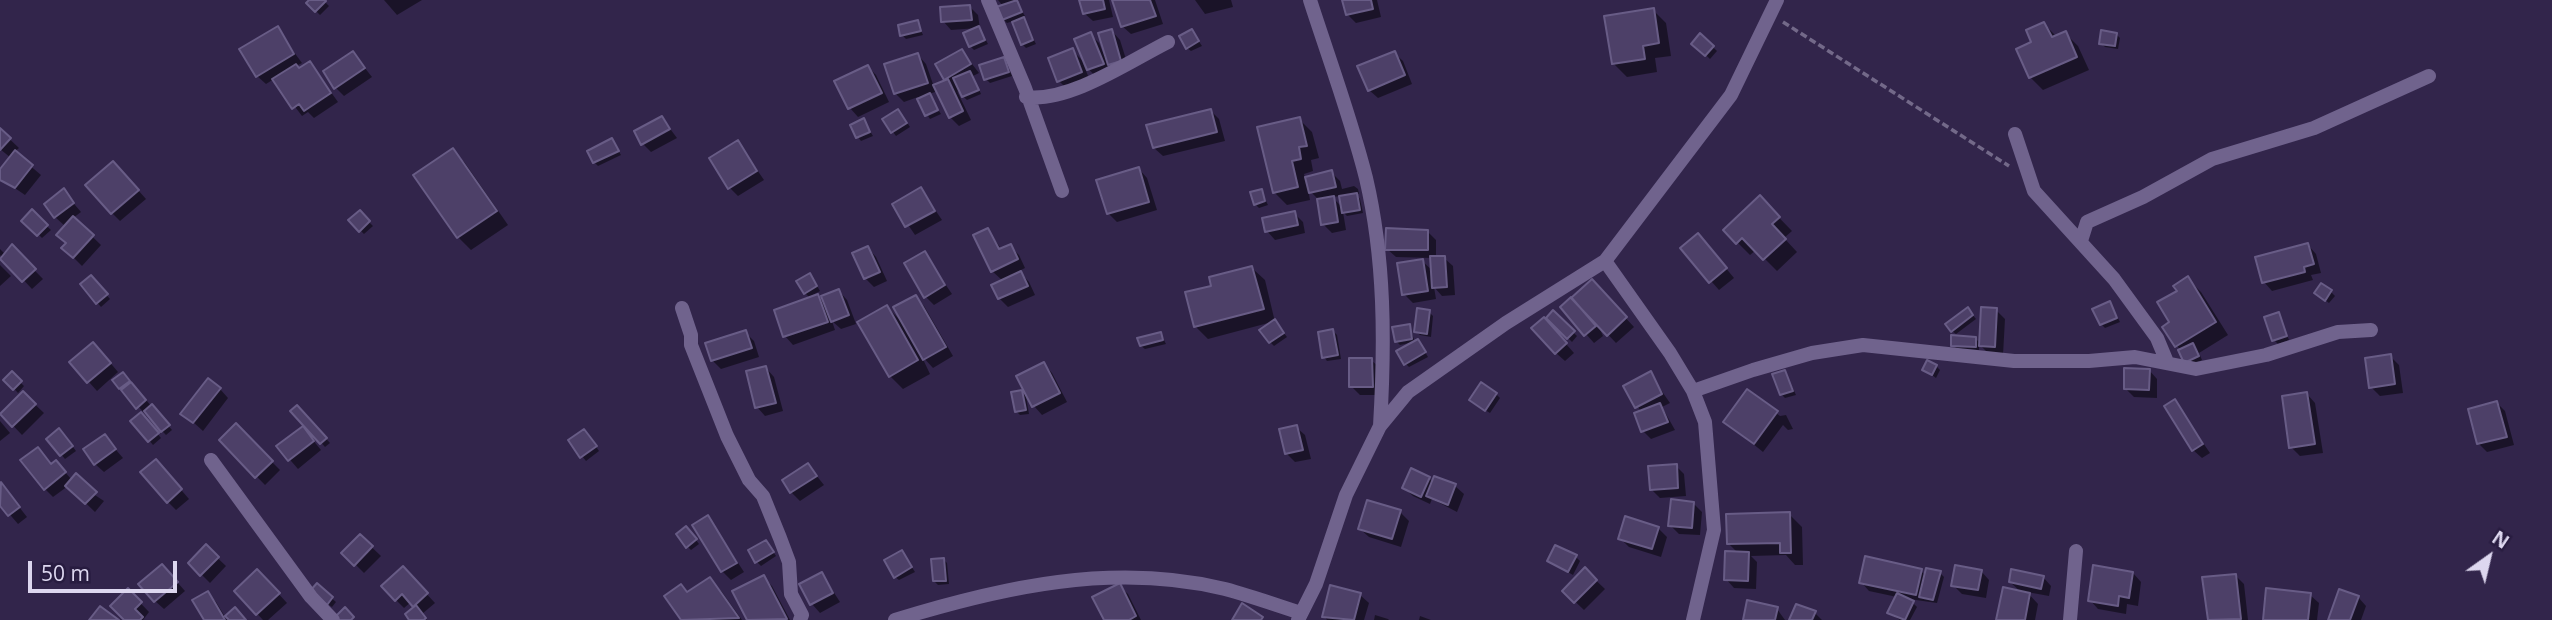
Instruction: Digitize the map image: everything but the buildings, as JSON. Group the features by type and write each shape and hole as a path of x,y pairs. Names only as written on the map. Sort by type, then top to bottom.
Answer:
{"street":[{"path":"988,0 1062,191"},
{"path":"1310,0 1366,177 1375,229 1382,281 1384,360 1380,426"},
{"path":"895,620 996,591 1102,577 1142,577 1224,589 1300,617 1316,584 1346,495 1380,426 1408,392 1506,323 1605,261 1731,95 1777,0"},
{"path":"1026,97 1056,95 1082,86 1168,42"},
{"path":"2081,241 2087,222 2143,197 2212,159 2314,128 2429,76"},
{"path":"2015,134 2035,191 2114,279 2157,338 2167,362"},
{"path":"1605,261 1693,391 1705,422 1714,530 1693,620"},
{"path":"682,308 691,335 691,345 727,436 748,480 763,496 780,538 789,562 791,594 802,615 800,620"},
{"path":"1693,391 1812,353 1863,345 2014,361 2089,361 2135,357 2196,369 2266,355 2338,332 2371,330"},
{"path":"211,460 311,597 333,620"},
{"path":"2070,620 2076,551"}],"path":[{"path":"1778,19 2002,164 2029,174"}]}
